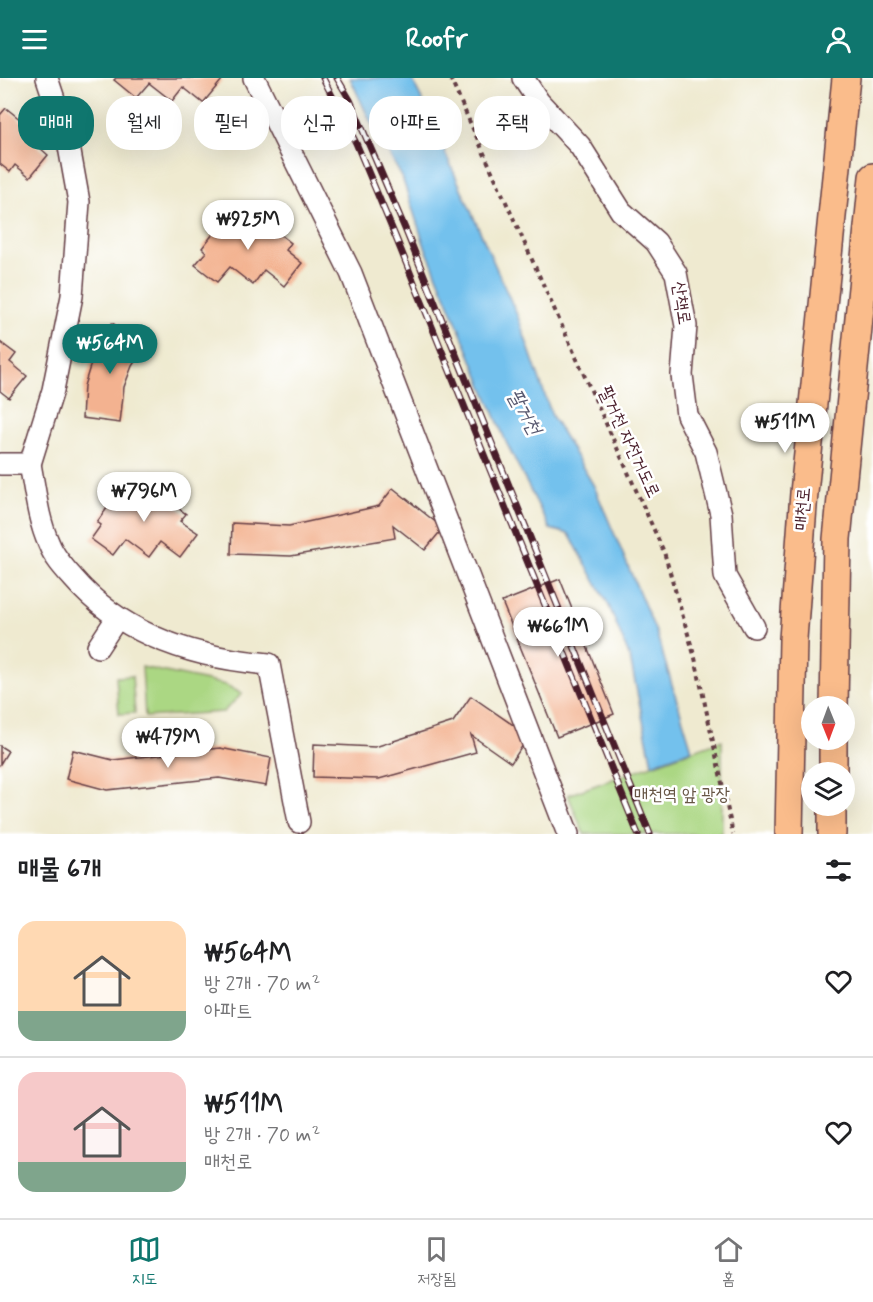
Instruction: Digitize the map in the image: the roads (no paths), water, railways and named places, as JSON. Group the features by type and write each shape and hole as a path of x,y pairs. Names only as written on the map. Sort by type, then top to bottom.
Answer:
{"main road":[{"name":"매천로","path":"789,834 793,639 805,481 846,78"},
{"name":"매천로","path":"834,696 837,539 866,308 873,177"},
{"path":"832,816 832,834"}],"street":[{"path":"48,78 68,141 79,202 72,296 53,390 30,464 40,516 49,545 63,567 89,597 117,618 175,647 225,660 269,664 299,822"},
{"path":"254,78 351,273 568,834"},
{"name":"산책로","path":"523,78 538,102 580,146 621,210 656,242 676,273 686,326 682,375 687,415 706,452 721,513 725,576 754,627"},
{"path":"0,464 30,464"},
{"path":"98,647 117,618"}],"water":[{"path":"350,78 412,78 420,96 369,96 369,119"},
{"name":"팔거천","path":"387,150 444,150 518,317 552,416 594,486 656,632 692,750 652,764 630,658 609,606 569,534 550,529 506,442 424,244 402,177"}],"railway":[{"path":"323,78 356,143 396,238 638,834"},
{"path":"337,78 350,100 406,231 650,834"}],"park label":[{"name":"매천역 앞 광장","path":"682,795"}]}
